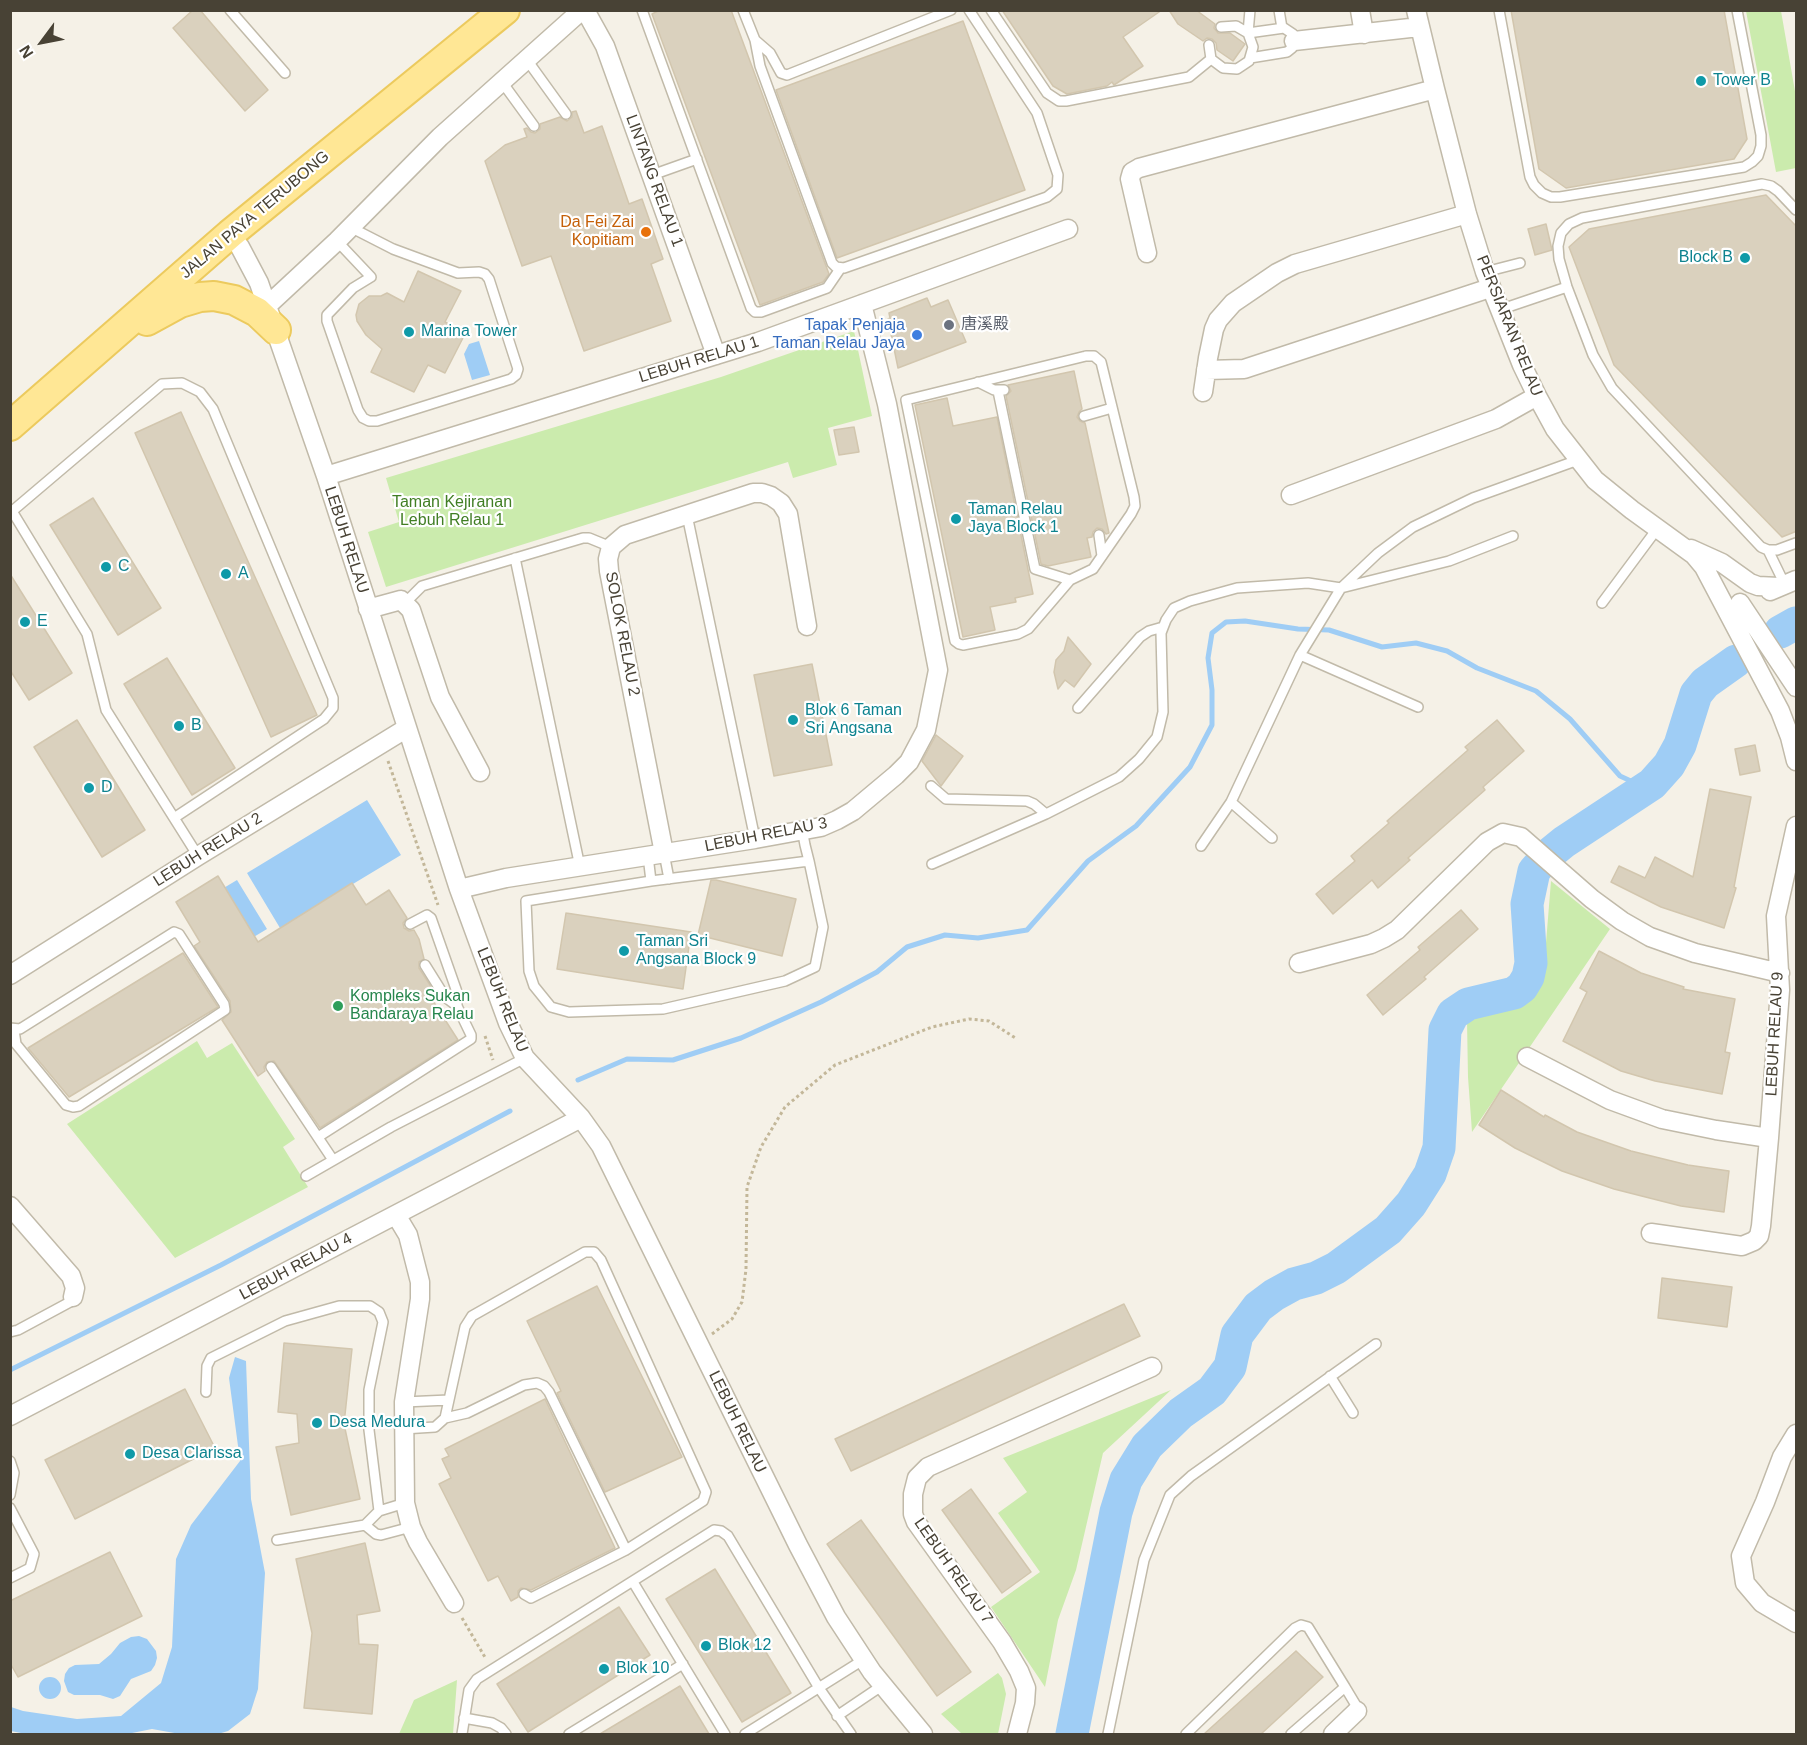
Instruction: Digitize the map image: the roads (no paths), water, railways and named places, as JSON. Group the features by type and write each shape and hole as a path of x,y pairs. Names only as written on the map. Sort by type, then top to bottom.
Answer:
{"main road":[{"name":"JALAN PAYA TERUBONG","path":"10,426 230,234 506,10"},
{"path":"105,343 180,303 200,297 214,296 234,300 272,318"}],"street":[{"path":"272,318 337,241 440,137 583,10"},
{"name":"LINTANG RELAU 1","path":"583,10 604,46 717,355"},
{"path":"1360,10 1364,33"},
{"path":"1288,35 1364,33 1418,19"},
{"name":"PERSIARAN RELAU","path":"1418,19 1467,214 1499,310 1537,396 1555,429 1578,460 1611,495 1694,555 1733,606"},
{"path":"1147,253 1130,179 1132,171 1435,89"},
{"path":"1203,392 1214,329 1224,312 1277,273 1295,264 1467,214"},
{"name":"LEBUH RELAU 1","path":"326,476 717,355 1068,229"},
{"name":"LEBUH RELAU","path":"230,234 240,247 255,276 272,318 326,476 459,889 508,1023 525,1058 581,1118 601,1146 798,1545 836,1617 863,1660 923,1734"},
{"path":"1206,370 1244,369 1254,366 1488,280"},
{"name":"LEBUH RELAU 3","path":"459,889 506,878 755,839 821,826 837,820 876,793 909,762 926,730 938,670 887,404 862,304"},
{"path":"1291,495 1496,418 1537,396"},
{"path":"611,547 625,535 753,493 771,496 781,503 788,514 807,626"},
{"path":"1681,544 1722,562 1750,583 1758,586 1787,584"},
{"name":"SOLOK RELAU 2","path":"611,547 608,559 609,571 656,855"},
{"path":"1733,606 1787,584"},
{"path":"368,609 396,600 405,602 411,610 440,697 480,772"},
{"path":"1733,606 1797,687"},
{"path":"1733,606 1780,711 1797,761"},
{"name":"LEBUH RELAU 2","path":"10,975 407,728"},
{"name":"LEBUH RELAU 9","path":"1652,1233 1736,1246 1754,1241 1759,1236 1769,1138 1780,973 1776,916 1797,826"},
{"path":"1299,963 1371,944 1384,938 1396,930 1487,842 1503,833 1521,837 1592,899 1622,921 1650,937 1695,953 1780,973"},
{"path":"1527,1057 1610,1100 1662,1119 1769,1138"},
{"name":"LEBUH RELAU 4","path":"10,1416 581,1118"},
{"path":"10,1206 71,1276 75,1288 73,1297"},
{"path":"396,1215 408,1235 420,1282 420,1299 404,1402 405,1503 411,1527 454,1603"},
{"name":"LEBUH RELAU 7","path":"1017,1734 1026,1703 1026,1688 1002,1642 916,1522 913,1514 913,1494 917,1478 928,1467 1152,1367"},
{"path":"1797,1434 1782,1456 1741,1556 1745,1583 1756,1597 1762,1603 1797,1623"},
{"path":"1333,1734 1357,1711"}],"lane":[{"path":"230,10 285,73"},
{"path":"642,10 753,310 761,312 827,288 840,269 1047,197 1057,189 1058,176 1037,113 969,10"},
{"path":"742,10 755,40 760,66 832,263 840,269"},
{"path":"755,40 770,53 781,73 787,75 951,10"},
{"path":"991,10 1047,93 1059,101 1189,77 1211,59"},
{"path":"1209,45 1211,59 1216,65 1230,70 1244,66 1250,58 1253,47 1248,33 1250,10"},
{"path":"1250,58 1287,52 1292,48 1279,10"},
{"path":"1499,10 1530,177 1542,193 1551,197 1560,197 1744,166 1758,156 1761,135 1737,10"},
{"path":"1221,27 1236,26 1248,33 1288,35"},
{"path":"527,60 566,114"},
{"path":"502,81 534,126"},
{"path":"651,175 697,159"},
{"path":"1787,584 1768,550 1754,541 1612,388 1593,355 1567,287 1559,259 1558,246 1561,233 1569,224 1582,218 1762,184 1779,191 1797,210"},
{"path":"337,241 372,277 353,288 327,315 327,321 358,411 363,418 377,421 511,379 516,375 518,369 489,279 485,274 458,273 393,249 350,227"},
{"path":"1488,280 1520,263"},
{"path":"1499,310 1567,287"},
{"path":"887,404 1086,356 1094,356 1101,362 1135,506 1093,569 1070,580 1028,628 1018,634 963,645 955,640 906,400"},
{"path":"978,382 1001,391 1035,569 1070,580"},
{"path":"174,818 324,719 333,708 333,698 213,409 200,392 182,383 162,384 11,512 87,634 106,710 174,818 198,856"},
{"path":"1084,416 1112,408"},
{"path":"1201,846 1231,802 1300,655 1341,588 1378,553 1413,527 1473,498 1578,460"},
{"path":"687,515 755,839"},
{"path":"1602,603 1657,529"},
{"path":"1099,535 1102,556"},
{"path":"932,864 1046,814 1119,777 1139,759 1157,738 1163,712 1161,633 1174,608 1190,601 1238,588 1308,583 1341,588 1449,561 1513,536"},
{"path":"405,602 422,586 582,538 590,538 611,547"},
{"path":"1768,550 1786,548 1797,543"},
{"path":"515,558 580,867"},
{"path":"1078,708 1140,638 1149,631 1163,627"},
{"path":"1300,655 1418,707"},
{"path":"931,786 946,799 1027,801 1046,814"},
{"path":"1231,802 1272,838"},
{"path":"802,829 809,861 823,927 816,967 785,981 663,1009 569,1012 551,1007 534,987 529,971 526,901 651,881 809,861"},
{"path":"656,855 669,879"},
{"path":"651,881 656,855"},
{"path":"318,1137 468,1043 471,1035 457,1006 457,992 431,918 427,915 410,924"},
{"path":"174,932 179,934 224,1004 225,1010 79,1106 73,1107 66,1105 16,1044 12,1029 20,1029 174,932"},
{"path":"425,965 445,997 457,1006"},
{"path":"306,1176 391,1127 525,1058"},
{"path":"271,1067 333,1160"},
{"path":"403,1429 435,1427 444,1418 465,1327 472,1316 585,1252 594,1252 601,1260 706,1492 703,1501 626,1550 531,1598 524,1594"},
{"path":"10,1332 70,1302 73,1297"},
{"path":"206,1392 207,1366 211,1358 285,1321 339,1306 370,1306 379,1312 383,1322 369,1390 369,1420 379,1511"},
{"path":"1108,1734 1144,1560 1170,1495 1191,1476 1376,1344"},
{"path":"1330,1376 1353,1413"},
{"path":"444,1418 467,1413 524,1384 537,1383 544,1386 626,1550"},
{"path":"404,1402 448,1400"},
{"path":"10,1461 14,1473 10,1495"},
{"path":"277,1540 365,1525 379,1511 405,1503"},
{"path":"10,1508 34,1554 30,1568 10,1578"},
{"path":"365,1525 376,1534 381,1535 411,1527"},
{"path":"462,1734 469,1690 477,1679 714,1530 721,1531 728,1536 819,1688 851,1734"},
{"path":"633,1582 725,1734"},
{"path":"1186,1734 1295,1628 1301,1625 1308,1627 1357,1707 1357,1711"},
{"path":"745,1734 863,1660"},
{"path":"569,1734 683,1664"},
{"path":"837,1716 883,1685"},
{"path":"1291,1734 1345,1687"},
{"path":"464,1718 492,1723 506,1734"}],"water":[{"path":"479,341 490,375 472,380 464,354 469,344"},
{"path":"367,800 401,855 280,928 247,873"},
{"path":"237,880 267,929 222,956 192,907"},
{"path":"235,1357 246,1361 251,1499 265,1573 258,1689 250,1714 228,1731 218,1734 180,1734 152,1729 127,1734 26,1734 11,1731 11,1707 77,1719 121,1716 161,1683 172,1647 176,1559 191,1525 240,1461 229,1378"},
{"path":"139,1636 147,1639 156,1651 155,1665 151,1671 131,1679 120,1696 113,1699 100,1695 74,1695 68,1692 64,1681 69,1668 75,1665 99,1664 120,1643 131,1637"},
{"path":"50,1677 60,1684 61,1688 54,1698 50,1699 40,1692 39,1688 46,1678"}],"waterway":[{"path":"578,1080 627,1059 673,1060 741,1038 821,1002 877,972 907,947 945,935 978,938 1027,930 1088,861 1136,826 1190,767 1212,725 1212,690 1208,658 1212,633 1226,622 1245,621 1298,629 1329,630 1382,647 1416,643 1447,651 1477,668 1536,691 1570,719 1620,776 1633,782 1652,784"},
{"path":"1780,632 1796,623"},
{"path":"1072,1734 1116,1512 1126,1480 1147,1446 1181,1413 1212,1391 1230,1367 1237,1335 1258,1307 1294,1284 1316,1278 1336,1268 1388,1230 1411,1204 1430,1174 1439,1148 1445,1030 1453,1014 1468,1004 1514,993 1522,987 1528,977 1531,963 1527,904 1534,871 1564,842 1652,784 1669,765 1680,745 1696,694 1705,683 1736,661"},
{"path":"10,1370 221,1265 510,1111"}],"place":[{"name":"Tower B","path":"1701,81"},
{"name":"Da Fei Zai Kopitiam","path":"646,232"},
{"name":"Block B","path":"1745,258"},
{"name":"唐溪殿","path":"949,325"},
{"name":"Marina Tower","path":"409,332"},
{"name":"Tapak Penjaja Taman Relau Jaya","path":"917,335"},
{"name":"Taman Relau Jaya Block 1","path":"956,519"},
{"name":"C","path":"106,567"},
{"name":"A","path":"226,574"},
{"name":"E","path":"25,622"},
{"name":"Blok 6 Taman Sri Angsana","path":"793,720"},
{"name":"B","path":"179,726"},
{"name":"D","path":"89,788"},
{"name":"Taman Sri Angsana Block 9","path":"624,951"},
{"name":"Kompleks Sukan Bandaraya Relau","path":"338,1006"},
{"name":"Desa Medura","path":"317,1423"},
{"name":"Desa Clarissa","path":"130,1454"},
{"name":"Blok 12","path":"706,1646"},
{"name":"Blok 10","path":"604,1669"}],"park label":[{"name":"Taman Kejiranan Lebuh Relau 1","path":"452,512"}]}
